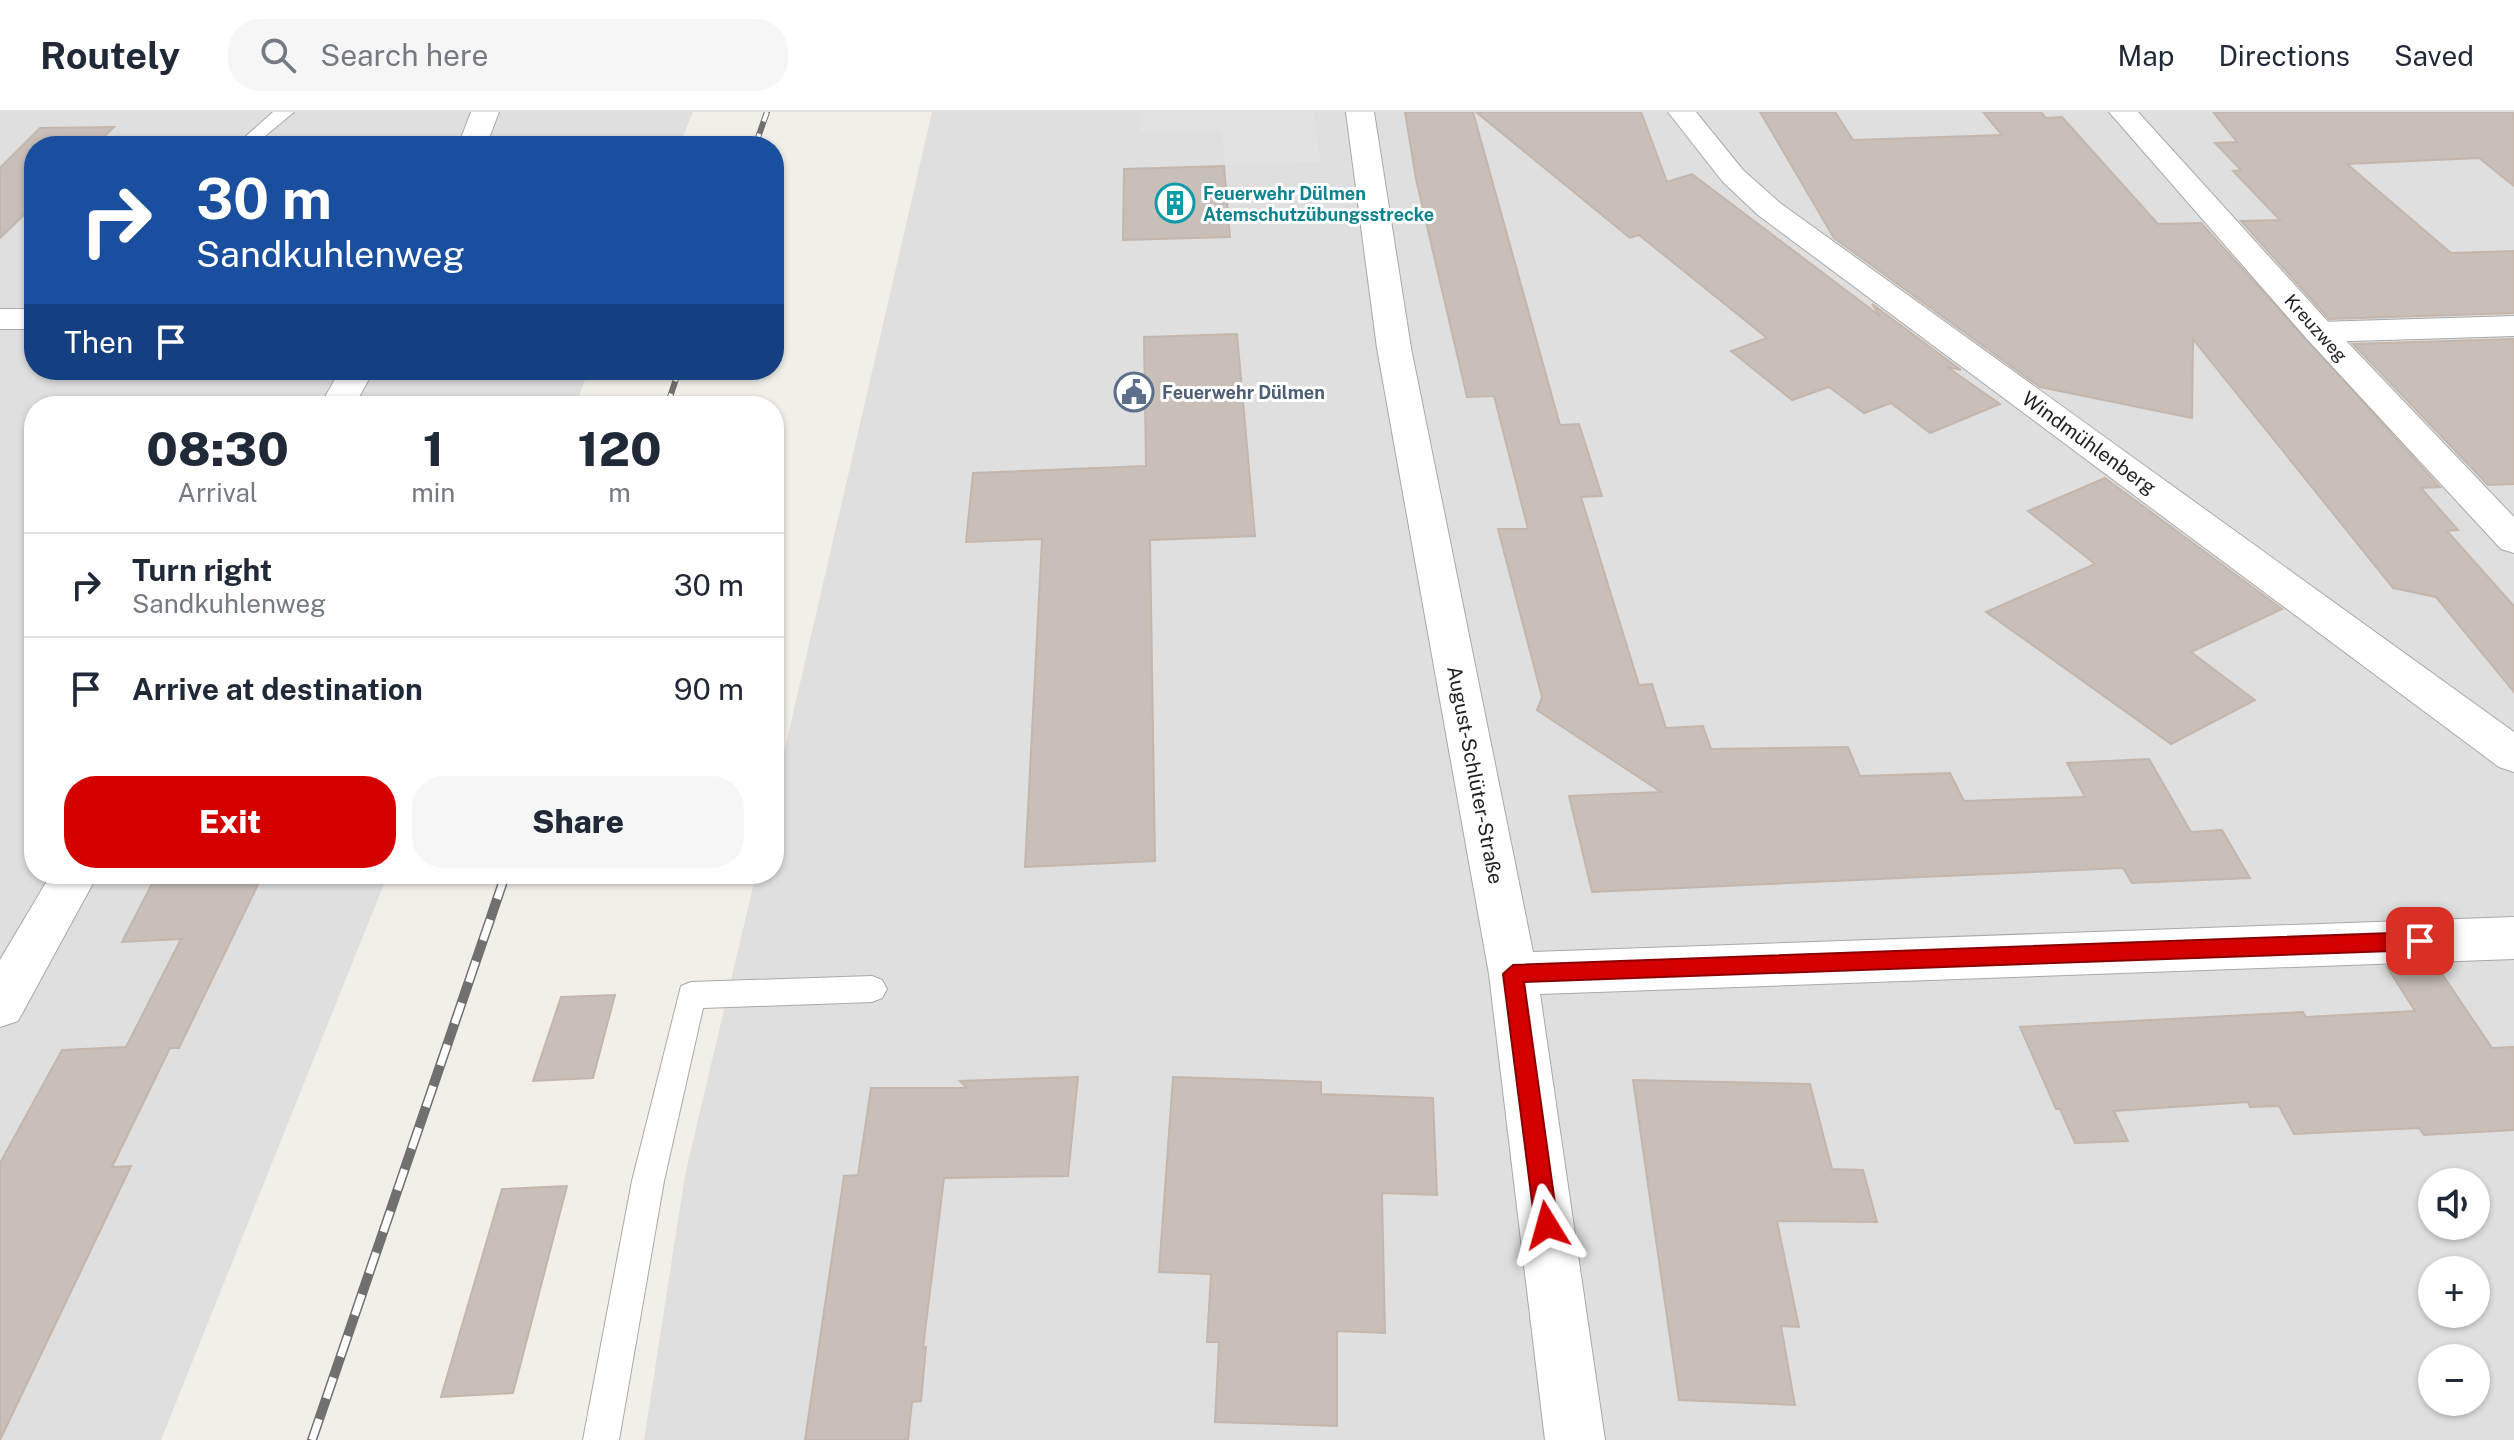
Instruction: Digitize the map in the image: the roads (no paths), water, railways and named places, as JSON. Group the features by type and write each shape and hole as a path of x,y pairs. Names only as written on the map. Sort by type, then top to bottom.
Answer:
{"street":[{"path":"476,136 485,112"},
{"name":"August-Schlüter-Straße","path":"1360,112 1394,348 1513,974 1575,1440"},
{"name":"Windmühlenberg","path":"1682,112 1733,176 1769,209 2514,755"},
{"name":"Kreuzweg","path":"2123,112 2319,332 2514,540"},
{"path":"0,319 24,319"},
{"path":"2319,332 2514,326"},
{"path":"0,1005 69,884"},
{"path":"1513,974 2514,938"}],"lane":[{"path":"254,136 273,118 286,112"},
{"path":"601,1440 648,1181 691,995 872,989"}],"railway":[{"path":"759,136 767,112"},
{"path":"670,396 676,380"},
{"path":"312,1440 502,884"}],"place":[{"name":"Feuerwehr Dülmen Atemschutzübungsstrecke","path":"1175,203"},
{"name":"Feuerwehr Dülmen","path":"1134,392"}]}
